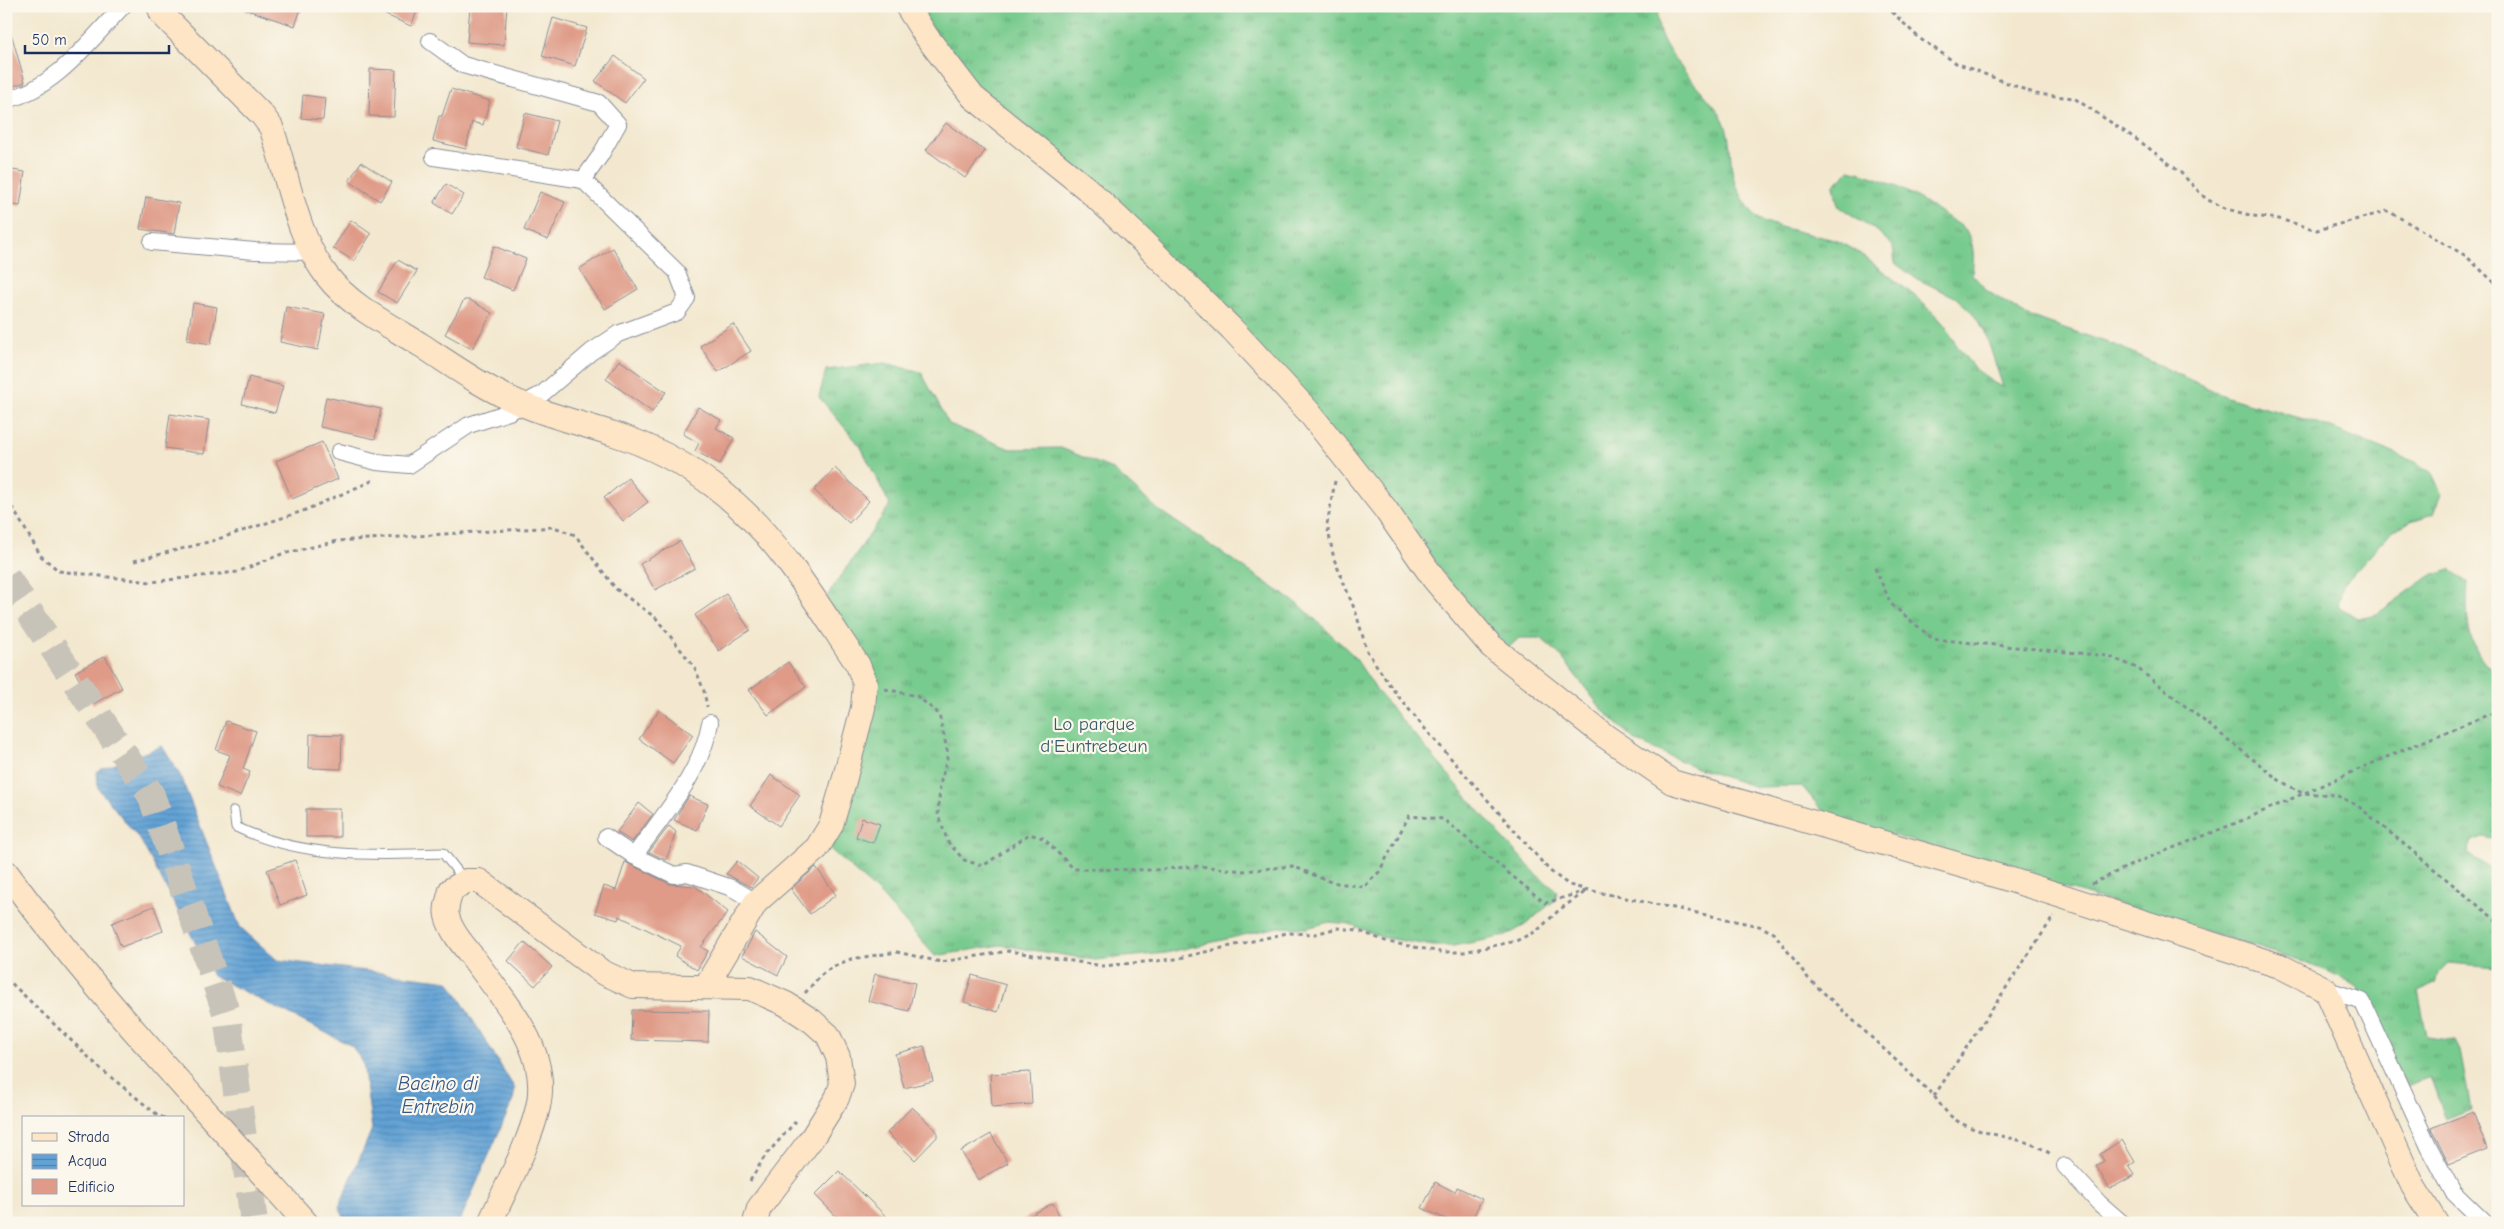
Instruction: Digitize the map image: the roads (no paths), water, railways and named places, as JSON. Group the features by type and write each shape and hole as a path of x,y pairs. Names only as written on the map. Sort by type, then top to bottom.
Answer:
{"street":[{"path":"6,100 24,96 52,79 123,6"},
{"path":"159,6 162,14 262,115 271,127 300,221 312,252 326,275 362,308 461,371 522,404 617,434 657,450 714,486 761,528 783,553 858,666 865,684 863,708 831,824 817,848 756,902 706,986"},
{"path":"907,6 926,36 973,97 1086,188 1238,336 1308,411 1386,510 1434,580 1491,646 1605,736 1672,782 2005,878 2280,966 2325,989 2362,1001 2429,1147 2453,1192 2485,1223"},
{"path":"430,41 463,65 599,103 618,124 600,156 583,180"},
{"path":"339,452 377,462 409,465 469,425 509,412 542,394 591,352 618,334 677,312 687,298 677,272 583,180 434,156"},
{"path":"152,242 255,251 312,252"},
{"path":"634,856 690,777 707,741 710,722"},
{"path":"606,836 634,856 674,875 687,873 732,888 756,902"},
{"path":"6,872 51,934 110,1004 305,1222"},
{"path":"490,1223 532,1127 539,1106 540,1089 534,1051 518,1022 456,934 447,916 447,904 451,890 466,881 479,880 596,968 633,986 750,988 786,1004 812,1021 828,1035 838,1057 842,1084 837,1098 812,1138 774,1184 759,1208 755,1223"},
{"path":"2325,989 2413,1186 2436,1223"},
{"path":"2065,1166 2099,1203 2122,1223"}],"lane":[{"path":"234,812 236,827 261,839 314,850 356,855 443,853 466,881"}],"water":[{"name":"Bacino di Entrebin","path":"162,746 180,775 240,927 277,960 449,981 515,1089 513,1100 459,1223 347,1223 339,1207 372,1129 363,1063 352,1046 213,976 141,841 98,788 97,771"}],"tunnel":[{"path":"6,577 151,795 227,1015 254,1223"}],"park label":[{"name":"Lo parque d'Euntrebeun","path":"1094,735"}]}
